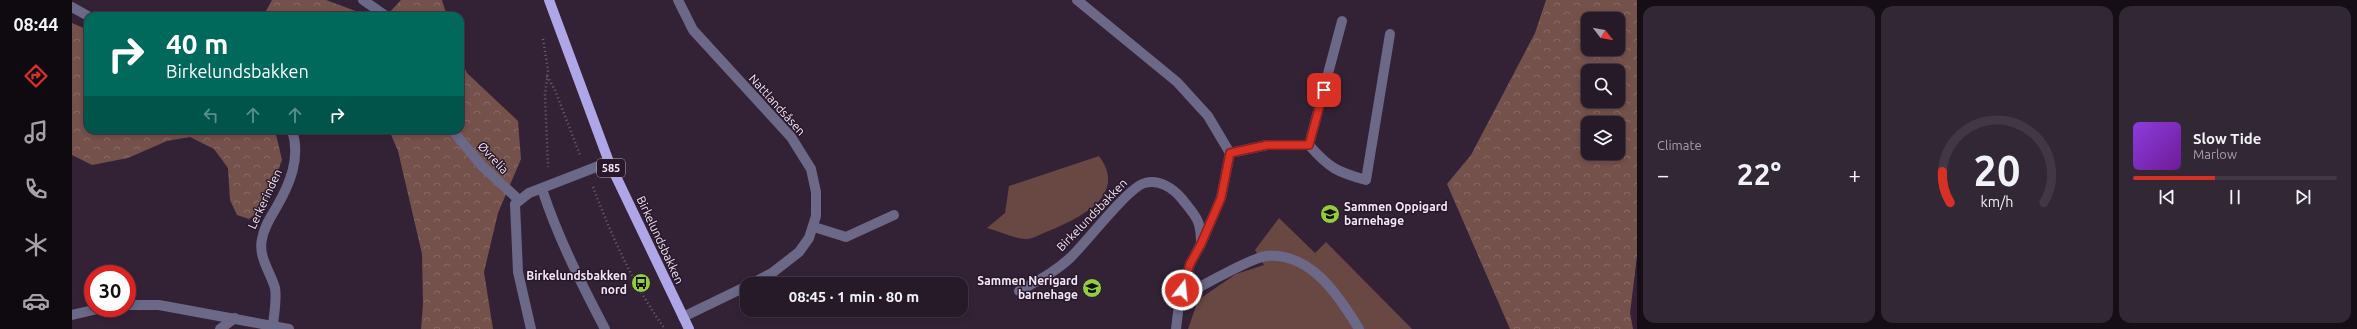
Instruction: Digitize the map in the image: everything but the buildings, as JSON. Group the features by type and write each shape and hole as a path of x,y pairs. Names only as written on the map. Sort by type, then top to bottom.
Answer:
{"main road":[{"name":"Birkelundsbakken","path":"549,0 609,162 689,329"}],"street":[{"path":"363,0 380,12"},
{"name":"Nattlandsåsen","path":"678,0 693,30 791,137 811,169 816,192 814,227 799,252 772,273 764,277"},
{"path":"1077,0 1177,82 1208,116 1230,153 1221,198 1201,244 1190,264 1179,304 1176,329"},
{"path":"72,7 84,14"},
{"path":"1309,145 1342,21"},
{"path":"1230,153 1267,145 1309,145 1326,165 1343,174 1366,180 1390,34"},
{"name":"Lerkerinden","path":"273,325 275,290 264,262 261,241 264,229 286,192 292,176 295,160 295,140 293,134"},
{"name":"Øvrelia","path":"455,134 482,166 519,200"},
{"path":"531,329 518,272 514,214 515,204 528,193 609,162"},
{"name":"Birkelundsbakken","path":"1019,290 1063,265 1130,194 1145,183 1158,182 1180,196 1197,218 1201,226 1201,244"},
{"path":"545,187 558,234 580,282 605,329"},
{"path":"814,227 846,236 894,215"},
{"path":"1179,304 1194,289 1236,268 1265,256 1286,256 1305,264 1329,286 1341,299 1359,329"},
{"path":"683,318 740,290"},
{"path":"136,305 159,305 289,329"},
{"path":"72,315 84,312"},
{"path":"220,329 235,318"}],"path":[{"path":"542,36 545,49 547,76 545,187"},
{"path":"547,76 555,90 612,236 652,311 665,329"}],"green space":[{"path":"272,0 326,0 358,12 267,12"},
{"path":"401,0 442,0 446,12 390,12"},
{"path":"1546,0 1637,0 1637,256 1630,313 1633,329 1510,329 1447,184 1471,155 1535,33"},
{"path":"72,23 84,28 84,134 276,134 282,160 264,208 249,219 237,215 230,200 228,168 214,149 190,137 167,141 128,158 92,165 72,155"},
{"path":"464,67 467,73 518,121 521,159 498,213 484,272 493,329 421,329 423,304 422,254 398,151 391,134 464,134"}],"shaded area":[{"path":"1099,156 1106,170 1108,182 1104,193 1097,203 1087,211 1063,225 1028,239 1015,237 987,228 1005,213 1009,186"},
{"path":"1279,218 1315,253 1326,242 1412,329 1188,329 1198,300 1236,274 1264,265 1255,250"}],"place":[{"name":"Sammen Oppigard barnehage","path":"1330,214"},
{"name":"Birkelundsbakken nord","path":"641,283"},
{"name":"Sammen Nerigard barnehage","path":"1092,288"}],"route":[{"path":"1182,290 1190,264 1201,244 1221,198 1230,153 1267,145 1309,145 1324,90"}]}
